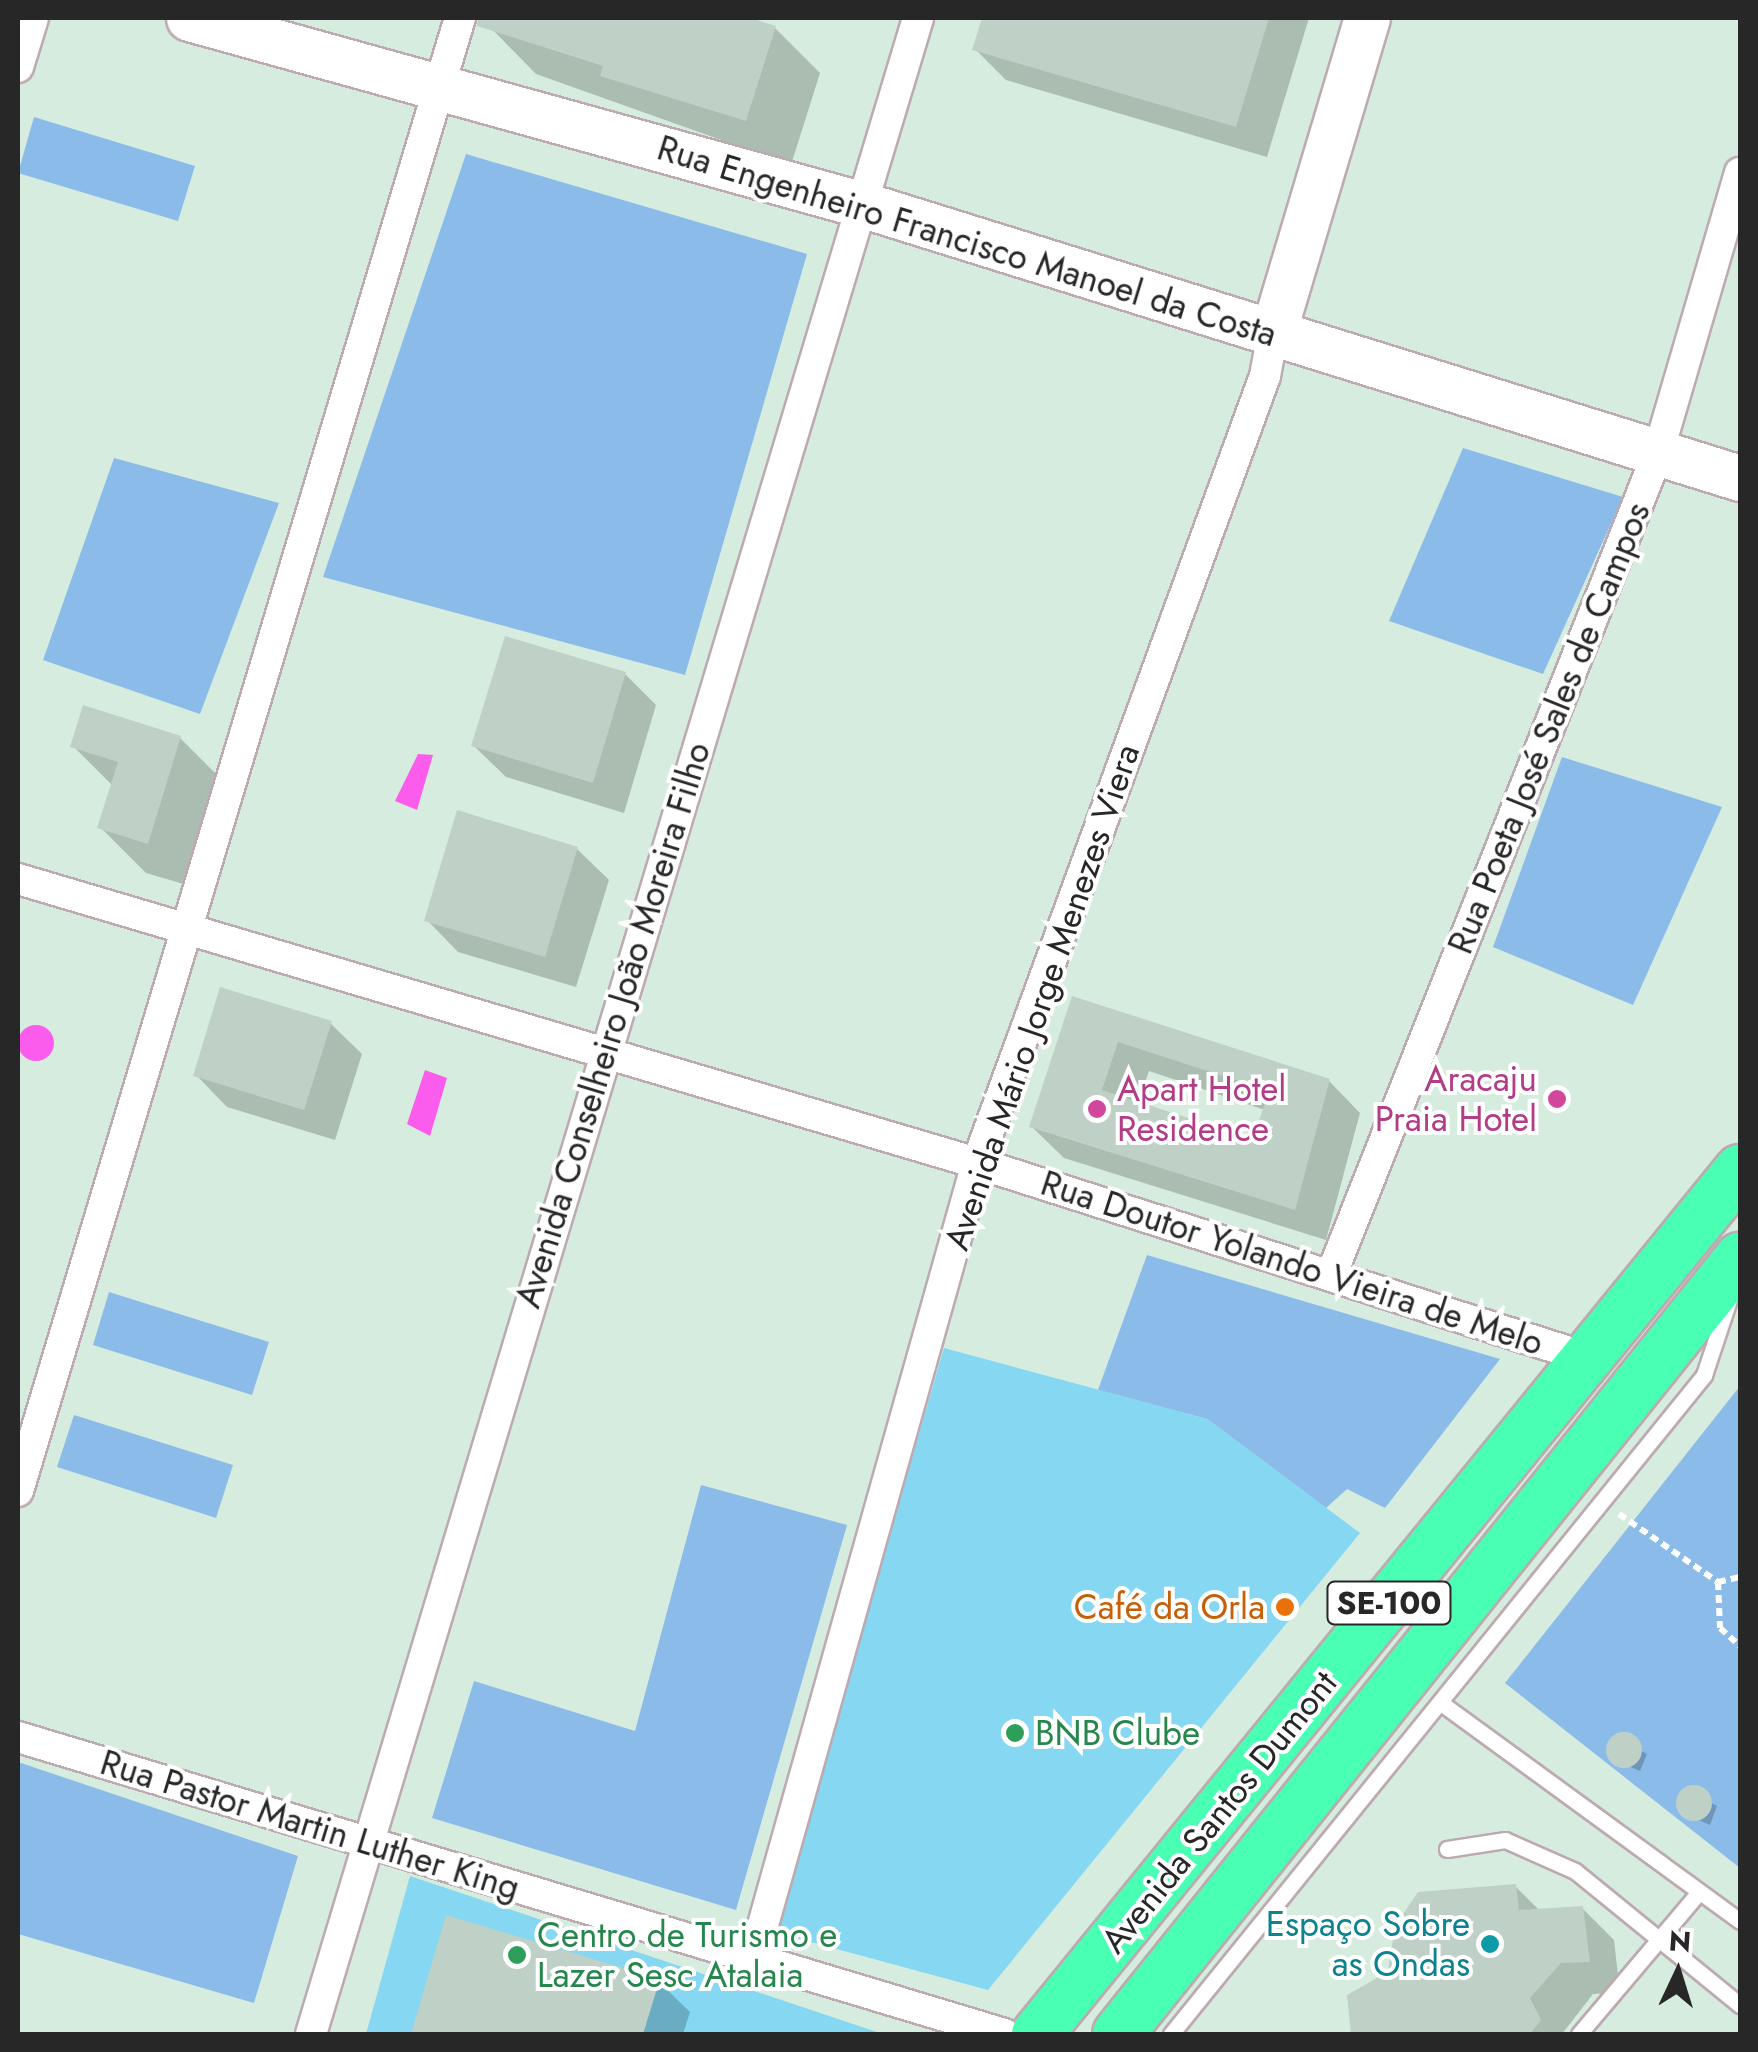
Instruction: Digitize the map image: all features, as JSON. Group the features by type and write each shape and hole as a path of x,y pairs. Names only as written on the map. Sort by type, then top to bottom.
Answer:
{"main road":[{"name":"Avenida Santos Dumont","path":"1037,2034 1740,1170"},
{"name":"Avenida Santos Dumont","path":"1118,2034 1478,1595 1738,1261"},
{"path":"1452,1688 1478,1595"}],"street":[{"path":"18,67 34,18"},
{"name":"Rua Engenheiro Francisco Manoel da Costa","path":"190,18 867,206 1740,478"},
{"path":"18,1491 460,18"},
{"name":"Avenida Conselheiro João Moreira Filho","path":"312,2034 602,1054 867,206 918,18"},
{"path":"1272,332 1367,18"},
{"name":"Rua Poeta José Sales de Campos","path":"1332,1274 1658,452 1740,173"},
{"name":"Avenida Mário Jorge Menezes Viera","path":"754,1957 977,1163 1264,376 1272,332"},
{"name":"Rua Doutor Yolando Vieira de Melo","path":"18,879 977,1163 1588,1358"},
{"name":"Rua Pastor Martin Luther King","path":"18,1737 1004,2034"}],"lane":[{"path":"1170,2034 1704,1375 1738,1261"},
{"path":"1452,1688 1699,1892 1740,1921"},
{"path":"1448,1849 1505,1840 1575,1871 1740,2005"},
{"path":"1579,2034 1699,1892"}],"path":[{"path":"1602,1502 1718,1582 1740,1576"},
{"path":"1718,1582 1720,1628 1740,1646"}],"shaded area":[{"path":"34,117 195,166 178,221 18,173"},
{"path":"466,154 807,254 685,675 323,577"},
{"path":"1463,448 1623,497 1543,674 1389,621"},
{"path":"114,458 279,503 200,714 43,660"},
{"path":"418,754 433,755 417,810 395,801"},
{"path":"1562,757 1722,807 1633,1005 1493,947"},
{"path":"36,1025 49,1030 54,1043 49,1056 36,1061 23,1056 18,1043 23,1030"},
{"path":"425,1070 447,1078 430,1136 407,1124"},
{"path":"1147,1255 1500,1359 1385,1508 1347,1489 1326,1508 1207,1419 1098,1390"},
{"path":"109,1292 269,1342 252,1395 93,1345"},
{"name":"BNB Clube","path":"944,1348 1207,1419 1360,1533 988,1990 774,1932"},
{"path":"1740,1386 1740,1868 1505,1683"},
{"path":"74,1415 233,1465 216,1518 57,1467"},
{"path":"701,1485 847,1525 736,1910 432,1818 474,1681 635,1731"},
{"path":"18,1762 298,1856 254,2003 18,1934"},
{"name":"Centro de Turismo e Lazer Sesc Atalaia","path":"410,1876 883,2034 366,2034"}],"building":[{"path":"478,18 750,18 776,26 746,121 600,76 603,66 477,26"},
{"path":"982,18 1269,18 1236,127 972,50"},
{"path":"505,636 626,672 593,783 471,746"},
{"path":"83,705 181,736 148,844 97,828 118,762 70,747"},
{"path":"457,810 578,847 545,957 424,921"},
{"path":"220,987 332,1021 304,1110 193,1076"},
{"name":"Apart Hotel Residence","path":"1072,996 1330,1079 1295,1210 1029,1127","holes":["1118,1042 1269,1091 1253,1139 1102,1090"]},
{"path":"1624,1732 1637,1737 1642,1750 1637,1763 1624,1768 1611,1763 1606,1750 1611,1737"},
{"path":"1694,1785 1707,1790 1712,1803 1707,1816 1694,1821 1681,1816 1676,1803 1681,1790"},
{"name":"Espaço Sobre as Ondas","path":"1516,1884 1519,1910 1583,1906 1590,1962 1561,1963 1530,1998 1541,2020 1530,2034 1351,2034 1347,1995 1388,1972 1395,1926 1418,1892"},
{"path":"446,1915 660,1979 643,2034 411,2034"}],"place":[{"name":"Aracaju Praia Hotel","path":"1557,1099"},
{"name":"Apart Hotel Residence","path":"1097,1109"},
{"name":"Café da Orla","path":"1285,1607"},
{"name":"BNB Clube","path":"1015,1733"},
{"name":"Espaço Sobre as Ondas","path":"1490,1944"},
{"name":"Centro de Turismo e Lazer Sesc Atalaia","path":"517,1955"}]}
